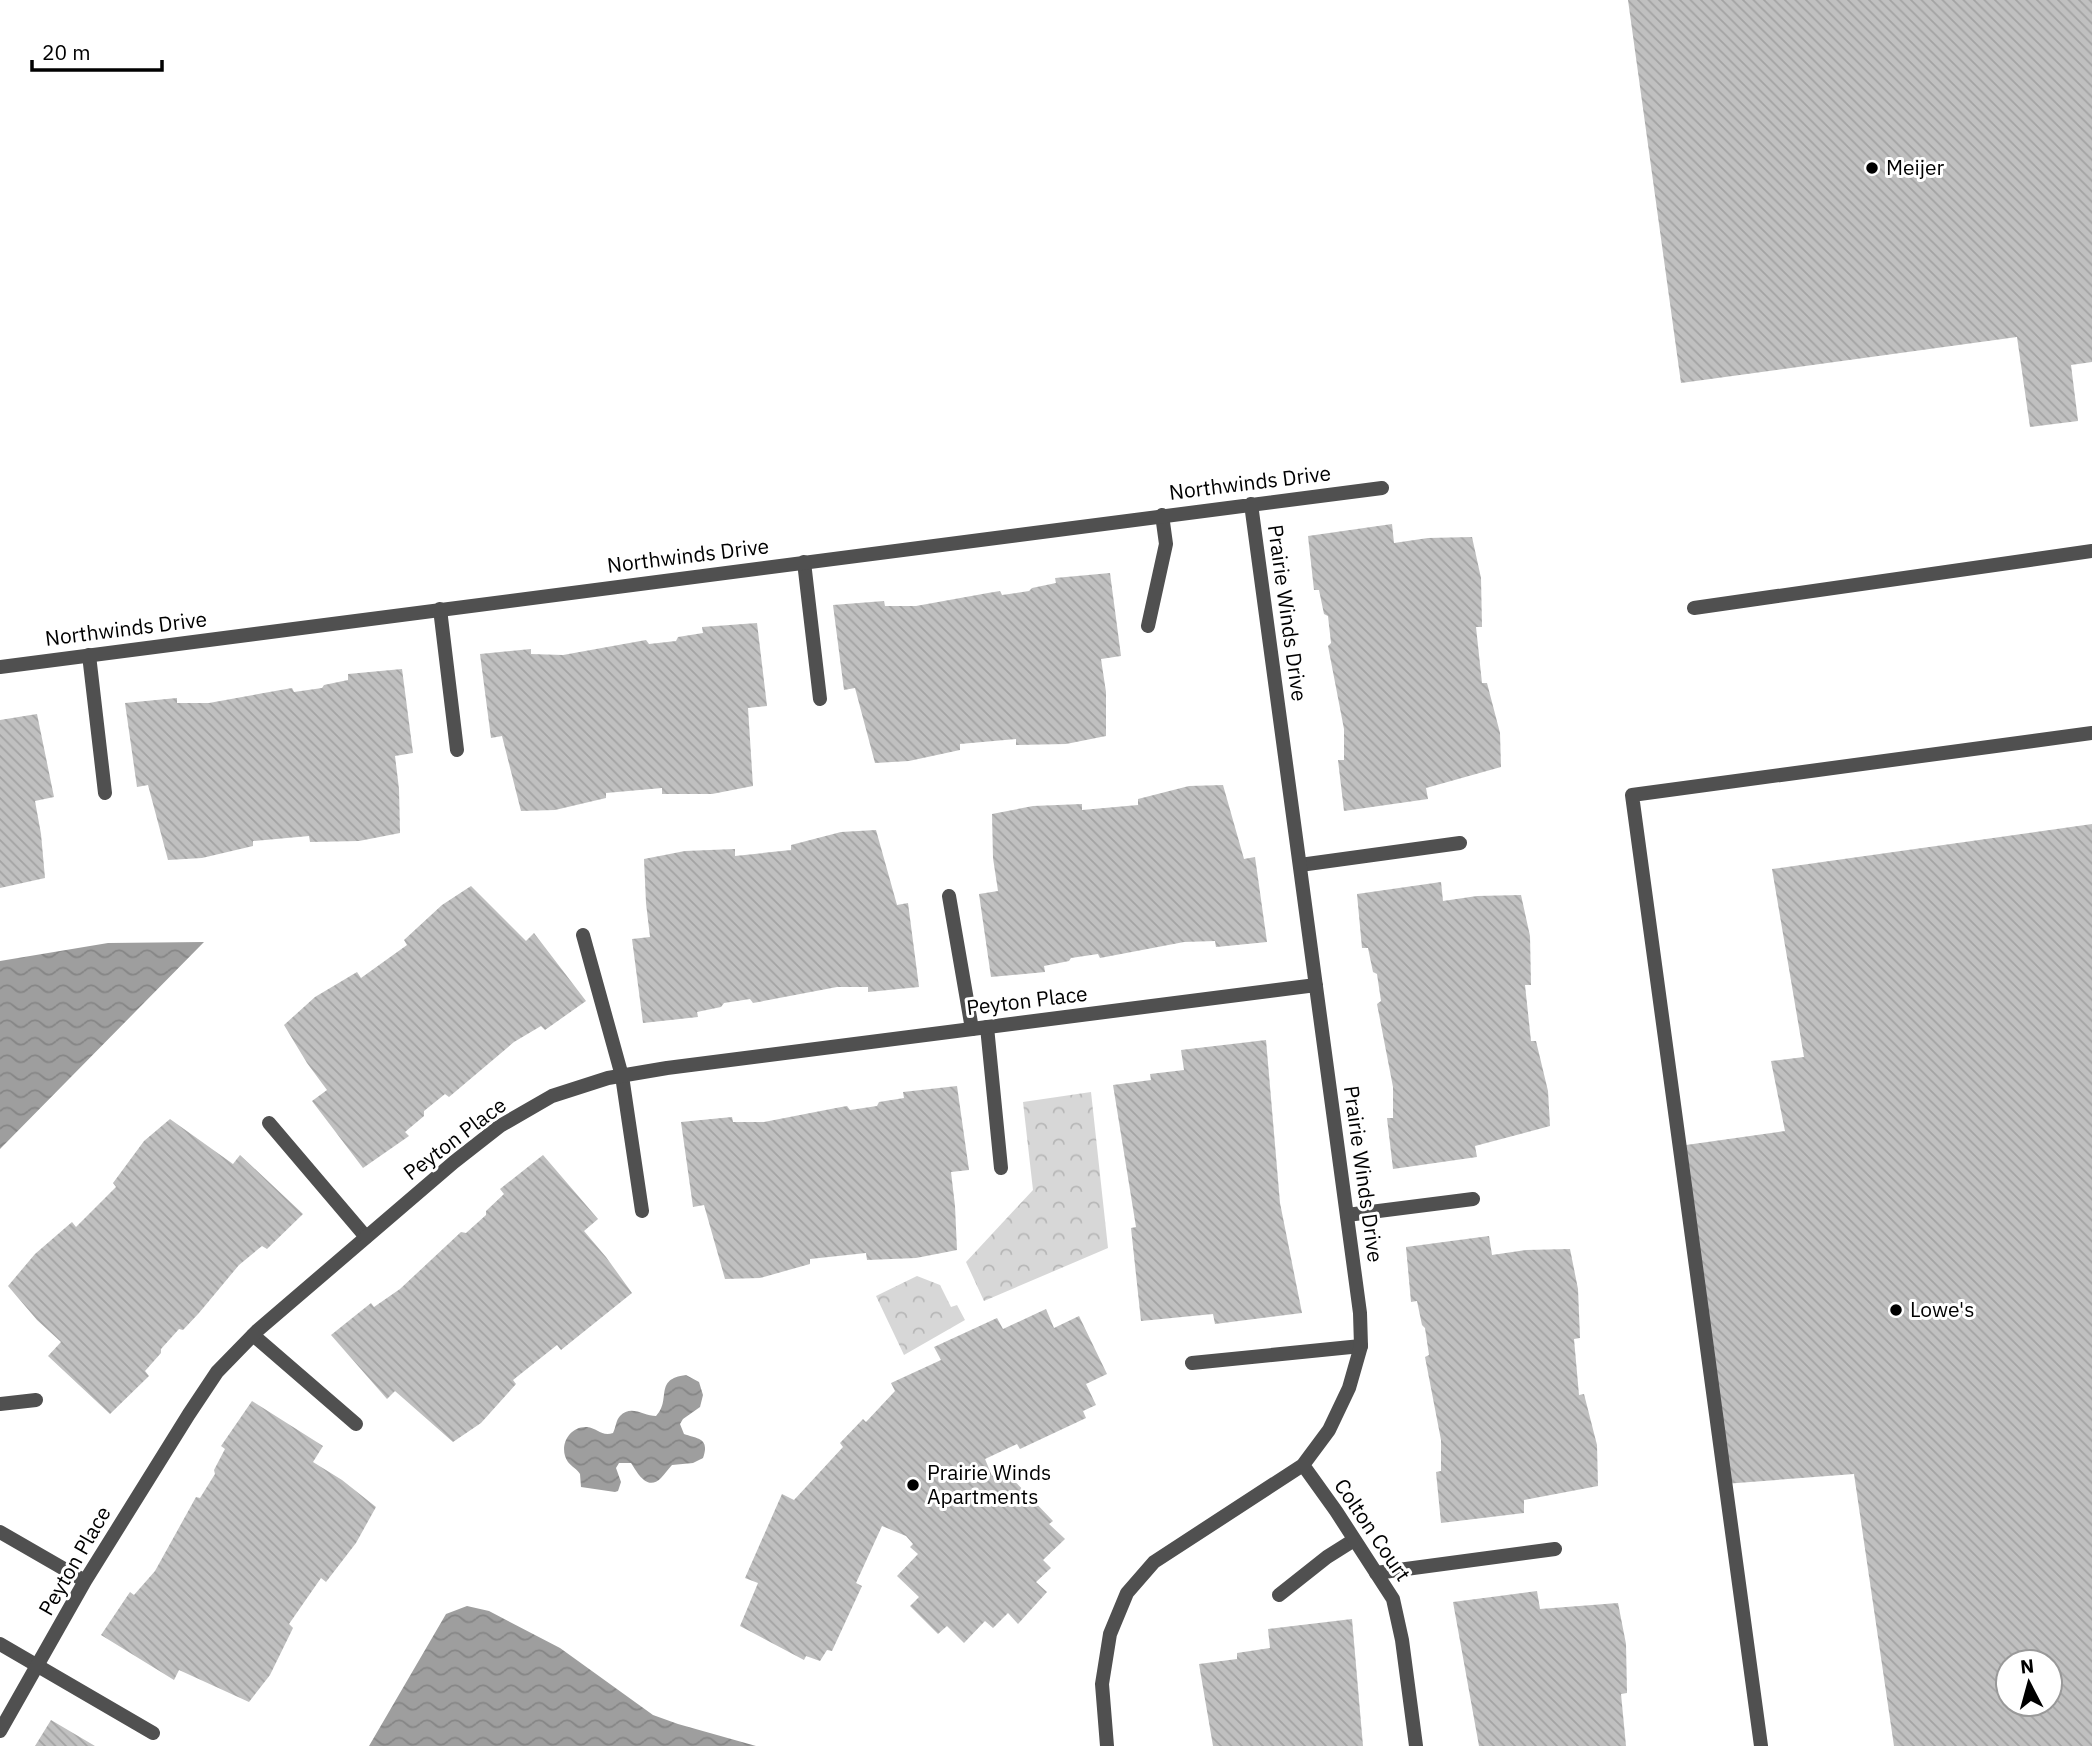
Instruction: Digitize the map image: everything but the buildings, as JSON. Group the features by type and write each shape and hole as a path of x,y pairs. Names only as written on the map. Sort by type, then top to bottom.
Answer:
{"street":[{"name":"Northwinds Drive","path":"0,667 1382,488"},
{"name":"Prairie Winds Drive","path":"1107,1746 1102,1684 1110,1634 1127,1593 1154,1562 1303,1465 1329,1430 1349,1388 1361,1346 1360,1313 1251,503"},
{"path":"1148,626 1166,544 1163,515"},
{"path":"1694,608 2092,551"},
{"path":"804,562 820,699"},
{"path":"440,609 457,750"},
{"path":"89,655 105,793"},
{"path":"1761,1746 1632,795 2092,733"},
{"path":"1300,865 1460,843"},
{"path":"948,896 979,1028 1001,1168"},
{"path":"583,935 622,1076 642,1211"},
{"name":"Peyton Place","path":"0,1731 85,1581 217,1372 253,1335 454,1161 500,1126 552,1096 608,1078 1316,985"},
{"path":"269,1123 366,1237"},
{"path":"1347,1215 1473,1199"},
{"path":"253,1335 356,1424"},
{"path":"1192,1363 1361,1346"},
{"path":"0,1404 36,1400"},
{"name":"Colton Court","path":"1303,1465 1393,1599 1402,1640 1416,1746"},
{"path":"0,1532 85,1581"},
{"path":"1279,1595 1326,1557 1354,1540"},
{"path":"1376,1573 1555,1549"},
{"path":"0,1644 153,1733"}],"green space":[{"path":"1091,1092 1108,1248 984,1301 966,1262 1033,1190 1023,1102"},
{"path":"917,1276 940,1285 951,1307 957,1305 965,1320 904,1355 876,1296"}],"water":[{"path":"204,942 0,1149 0,961 108,943"},
{"path":"686,1375 699,1382 703,1395 700,1407 680,1424 684,1434 704,1443 703,1458 693,1463 672,1465 661,1478 651,1483 643,1479 631,1463 619,1463 616,1468 621,1482 618,1491 581,1487 580,1474 565,1456 565,1445 570,1434 587,1427 606,1434 613,1433 619,1418 629,1411 656,1416 661,1410 666,1386 676,1377"},
{"path":"467,1606 489,1611 560,1648 653,1715 756,1746 369,1746 446,1614"}],"place":[{"name":"Meijer","path":"1872,168"},
{"name":"Lowe's","path":"1896,1310"},
{"name":"Prairie Winds Apartments","path":"913,1485"}]}
